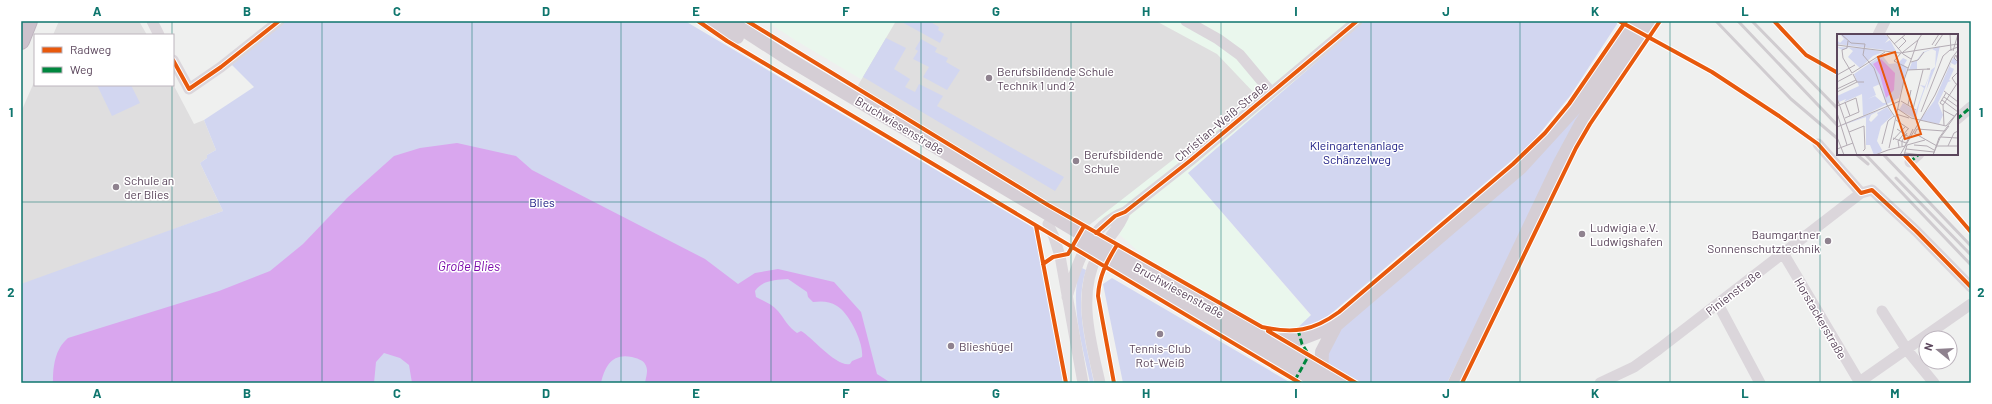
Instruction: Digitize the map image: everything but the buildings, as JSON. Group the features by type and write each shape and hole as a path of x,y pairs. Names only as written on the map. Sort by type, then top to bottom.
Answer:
{"highway":[{"path":"21,41 30,21"}],"main road":[{"name":"Bruchwiesenstraße","path":"713,21 785,67 1048,224 1270,341 1319,379"},
{"name":"Bruchwiesenstraße","path":"730,21 787,58 1094,247 1319,379 1341,383"},
{"path":"1454,383 1560,163 1635,21"},
{"path":"1270,341 1307,337 1336,325 1520,168 1550,138 1651,21"},
{"path":"1319,379 1322,352 1336,325"}],"street":[{"path":"152,21 158,34"},
{"path":"174,62 189,89 221,67 279,21"},
{"path":"1186,21 1218,39 1240,55 1271,92"},
{"name":"Christian-Weiß-Straße","path":"1094,247 1122,222 1125,212 1191,160 1357,21"},
{"path":"1878,34 1885,21"},
{"path":"1958,118 1971,107"},
{"path":"1818,144 1861,193 1872,190 1916,231 1971,287"},
{"name":"Pinienstraße","path":"1600,383 1634,367 1861,193"},
{"path":"1048,224 1060,256 1084,383"},
{"path":"1067,296 1076,264 1094,247"},
{"path":"1094,247 1087,290 1087,308 1100,383"},
{"name":"Horstackerstraße","path":"1783,253 1859,383"},
{"path":"1718,304 1760,383"},
{"path":"1859,383 1971,304"},
{"path":"1882,311 1907,350 1934,383"}],"shaded area":[{"path":"59,21 139,21 146,34 53,34"},
{"name":"Berufsbildende Schule","path":"766,21 1364,21 1188,173 1311,316 1284,340 1270,341 1189,296 1112,228 795,40"},
{"name":"Berufsbildende Schule","path":"896,21 1156,21 1217,54 1256,95 1088,226 857,87"},
{"name":"Schule an der Blies","path":"34,82 34,86 174,86 194,124 204,120 216,150 207,155 207,158 200,163 223,211 21,286 21,112"}],"green space":[{"name":"Blies","path":"284,21 685,21 1034,228 1064,383 21,383 21,284 223,211 200,163 207,158 207,155 216,150 204,120 254,87 232,65"},
{"path":"900,21 929,21 939,27 938,30 944,34 940,43"},
{"name":"Kleingartenanlage Schänzelweg","path":"1364,21 1619,21 1570,96 1531,144 1313,329 1288,337 1311,315 1188,173"},
{"path":"886,38 906,48 894,69 910,79 905,87 915,92 919,84 943,96 937,106 1064,177 1055,191 863,77"},
{"path":"921,39 937,48 935,52 948,58 946,62 960,70 947,90 923,77 929,67 913,59 918,51 915,49"},
{"path":"97,86 132,86 140,103 112,116"},
{"path":"1581,111 1582,113 1447,383 1362,383 1326,362 1335,332"},
{"path":"1080,267 1086,270 1081,298 1081,312 1085,341 1094,383 1090,383 1076,311 1077,281"},
{"name":"Tennis-Club Rot-Weiß","path":"1112,278 1291,383 1123,383 1103,284"}],"water":[{"name":"Große Blies","path":"457,143 516,156 532,170 705,259 738,284 755,273 778,269 834,282 861,312 877,374 891,383 645,383 647,371 644,363 641,360 625,356 614,359 610,362 601,383 412,383 409,365 400,358 384,353 376,362 374,383 53,383 56,358 60,347 68,338 219,291 270,271 303,244 347,198 394,156 420,148","holes":["788,279 807,292 808,297 813,302 828,302 842,310 855,329 861,344 862,357 852,361 850,364 844,364 838,361 806,334 801,331 797,333 794,331 776,309 756,297 755,291 758,287 765,283 774,280"]}],"railway":[{"path":"1716,21 1791,99 1837,138"},
{"path":"1738,21 1837,125"},
{"path":"1752,21 1837,108"},
{"path":"1857,155 1868,164"},
{"path":"1866,155 1971,265"},
{"path":"1884,155 1971,246"},
{"path":"1896,178 1971,255"}],"marked path":[{"path":"1958,118 1971,107"},
{"path":"1910,162 1918,155"},
{"path":"1298,330 1302,344 1307,352"},
{"path":"1295,380 1309,355"}],"cycle path":[{"path":"174,62 189,89 221,67 279,21"},
{"path":"698,21 727,41 1300,383"},
{"path":"747,21 1048,205 1262,327 1284,330 1312,327 1339,312 1513,164 1545,133 1569,104 1626,21"},
{"path":"1096,233 1115,216 1125,212 1191,160 1357,21"},
{"path":"1619,21 1712,72 1779,116 1818,144 1861,193 1872,190 1916,231 1971,287"},
{"path":"1462,383 1576,148 1590,124 1660,21"},
{"path":"1774,21 1806,55 1837,72"},
{"path":"1905,155 1971,232"},
{"path":"1036,226 1066,383"},
{"path":"1043,264 1053,257 1068,254 1084,226"},
{"path":"1114,383 1098,296 1104,269 1117,245"},
{"path":"1268,331 1356,383"}],"place":[{"name":"Berufsbildende Schule Technik 1 und 2","path":"989,78"},
{"name":"Berufsbildende Schule","path":"1076,161"},
{"name":"Schule an der Blies","path":"116,187"},
{"name":"Ludwigia e.V. Ludwigshafen","path":"1582,234"},
{"name":"Baumgartner Sonnenschutztechnik","path":"1828,241"},
{"name":"Tennis-Club Rot-Weiß","path":"1160,334"},
{"name":"Blieshügel","path":"951,346"}]}
